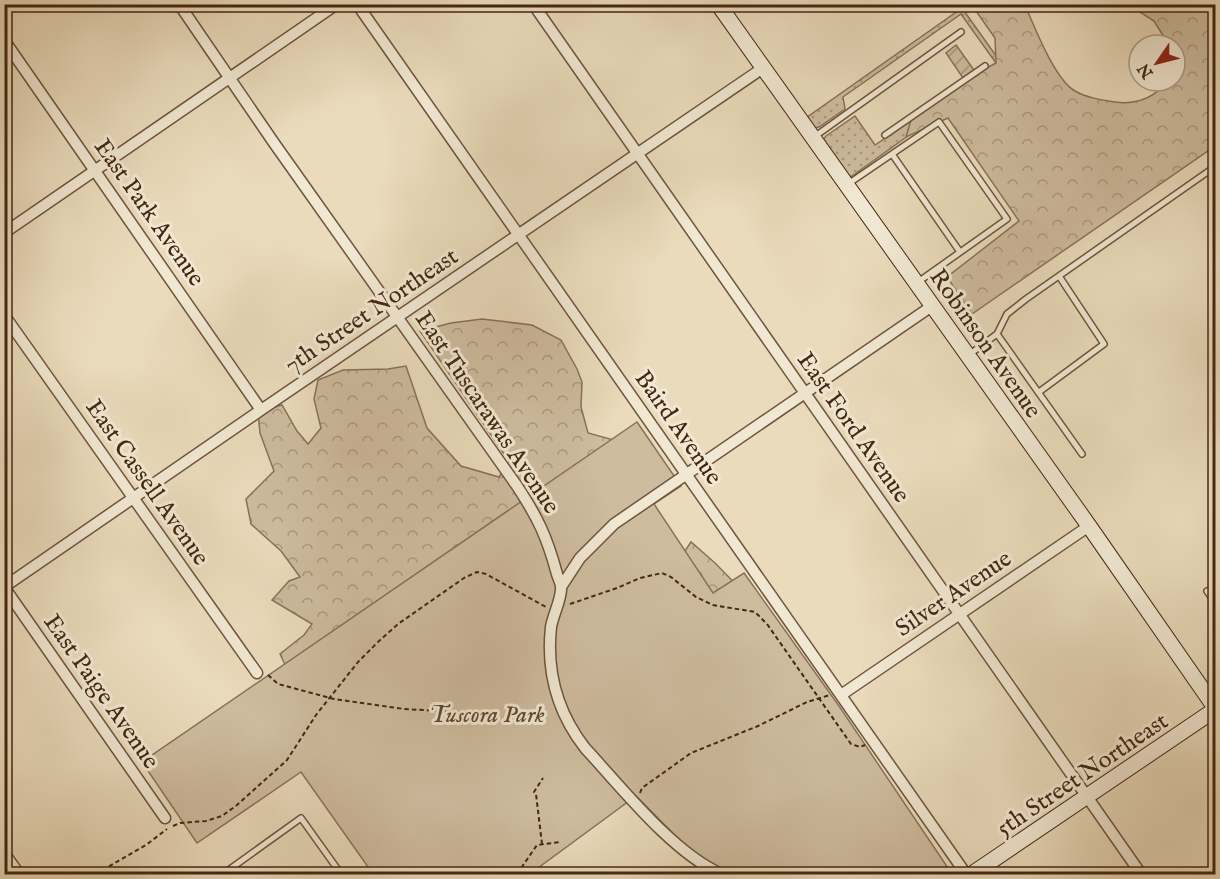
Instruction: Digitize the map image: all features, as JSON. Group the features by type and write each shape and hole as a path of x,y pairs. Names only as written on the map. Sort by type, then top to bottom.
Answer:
{"main road":[{"name":"Robinson Avenue","path":"718,4 1089,526 1215,709"},
{"name":"5th Street Northeast","path":"972,874 1215,709"}],"street":[{"name":"East Tuscarawas Avenue","path":"179,4 530,505 541,524 561,586"},
{"path":"4,233 337,4"},
{"name":"Baird Avenue","path":"357,4 966,874"},
{"name":"East Ford Avenue","path":"532,4 1141,874"},
{"name":"East Park Avenue","path":"4,40 261,410"},
{"name":"7th Street Northeast","path":"4,587 763,68"},
{"path":"721,874 709,869 681,849 585,748 565,718 551,676 550,657 555,612 561,586 580,558 614,524 932,306"},
{"name":"East Cassell Avenue","path":"4,315 134,499 261,672"},
{"name":"Silver Avenue","path":"839,693 1089,526"},
{"name":"East Paige Avenue","path":"4,587 165,818"},
{"path":"4,854 19,874"}],"lane":[{"path":"813,138 961,32"},
{"path":"885,135 985,66"},
{"path":"847,185 939,122 953,141 1007,219 916,284"},
{"path":"892,154 960,252"},
{"path":"967,356 998,334 1007,314 1215,166"},
{"path":"1039,392 1104,344 1059,276"},
{"path":"998,334 1082,454"},
{"path":"1207,591 1215,604"},
{"path":"223,874 233,872 301,818 341,874"}],"path":[{"path":"96,874 147,844 163,831 180,824 206,821 222,816 287,760 316,715 358,662 392,630 464,578 477,572 486,574 555,612 584,598 662,573 671,577 696,597 713,605 747,609 760,615 851,744 860,747 873,742"},
{"path":"261,672 278,684 330,698 404,709 478,713"},
{"path":"636,802 642,788 691,753 819,698 839,693"},
{"path":"542,844 534,792 543,778"},
{"path":"517,874 537,845 560,842"}],"green space":[{"path":"976,5 1025,5 1046,52 1067,85 1090,97 1123,103 1145,99 1156,93 1187,93 1187,33 1162,33 1154,21 1129,5 1202,5 1215,13 1215,146 972,314 947,277 1019,221 948,118 906,137 911,120 965,80 996,63 995,38 976,11"},
{"path":"962,8 1004,67 848,177 822,141 826,136 855,116 875,145 996,63 961,14 843,97 845,109 819,127 813,128 806,118"},
{"path":"956,45 974,70 963,78 946,53"},
{"path":"482,319 532,325 561,340 582,382 581,407 588,433 632,445 641,493 683,554 691,542 770,619 291,677 280,654 304,635 312,624 272,600 289,581 300,577 281,551 251,524 246,499 274,471 260,433 258,412 282,405 297,431 308,444 321,428 314,399 318,380 343,370 388,369 406,366 427,428 461,466 499,477 509,461 420,331 451,323"},
{"name":"Tuscora Park","path":"637,422 681,486 654,504 713,593 744,573 839,706 950,871 945,874 730,874 692,850 636,796 533,874 373,874 301,772 197,843 142,762"}]}
